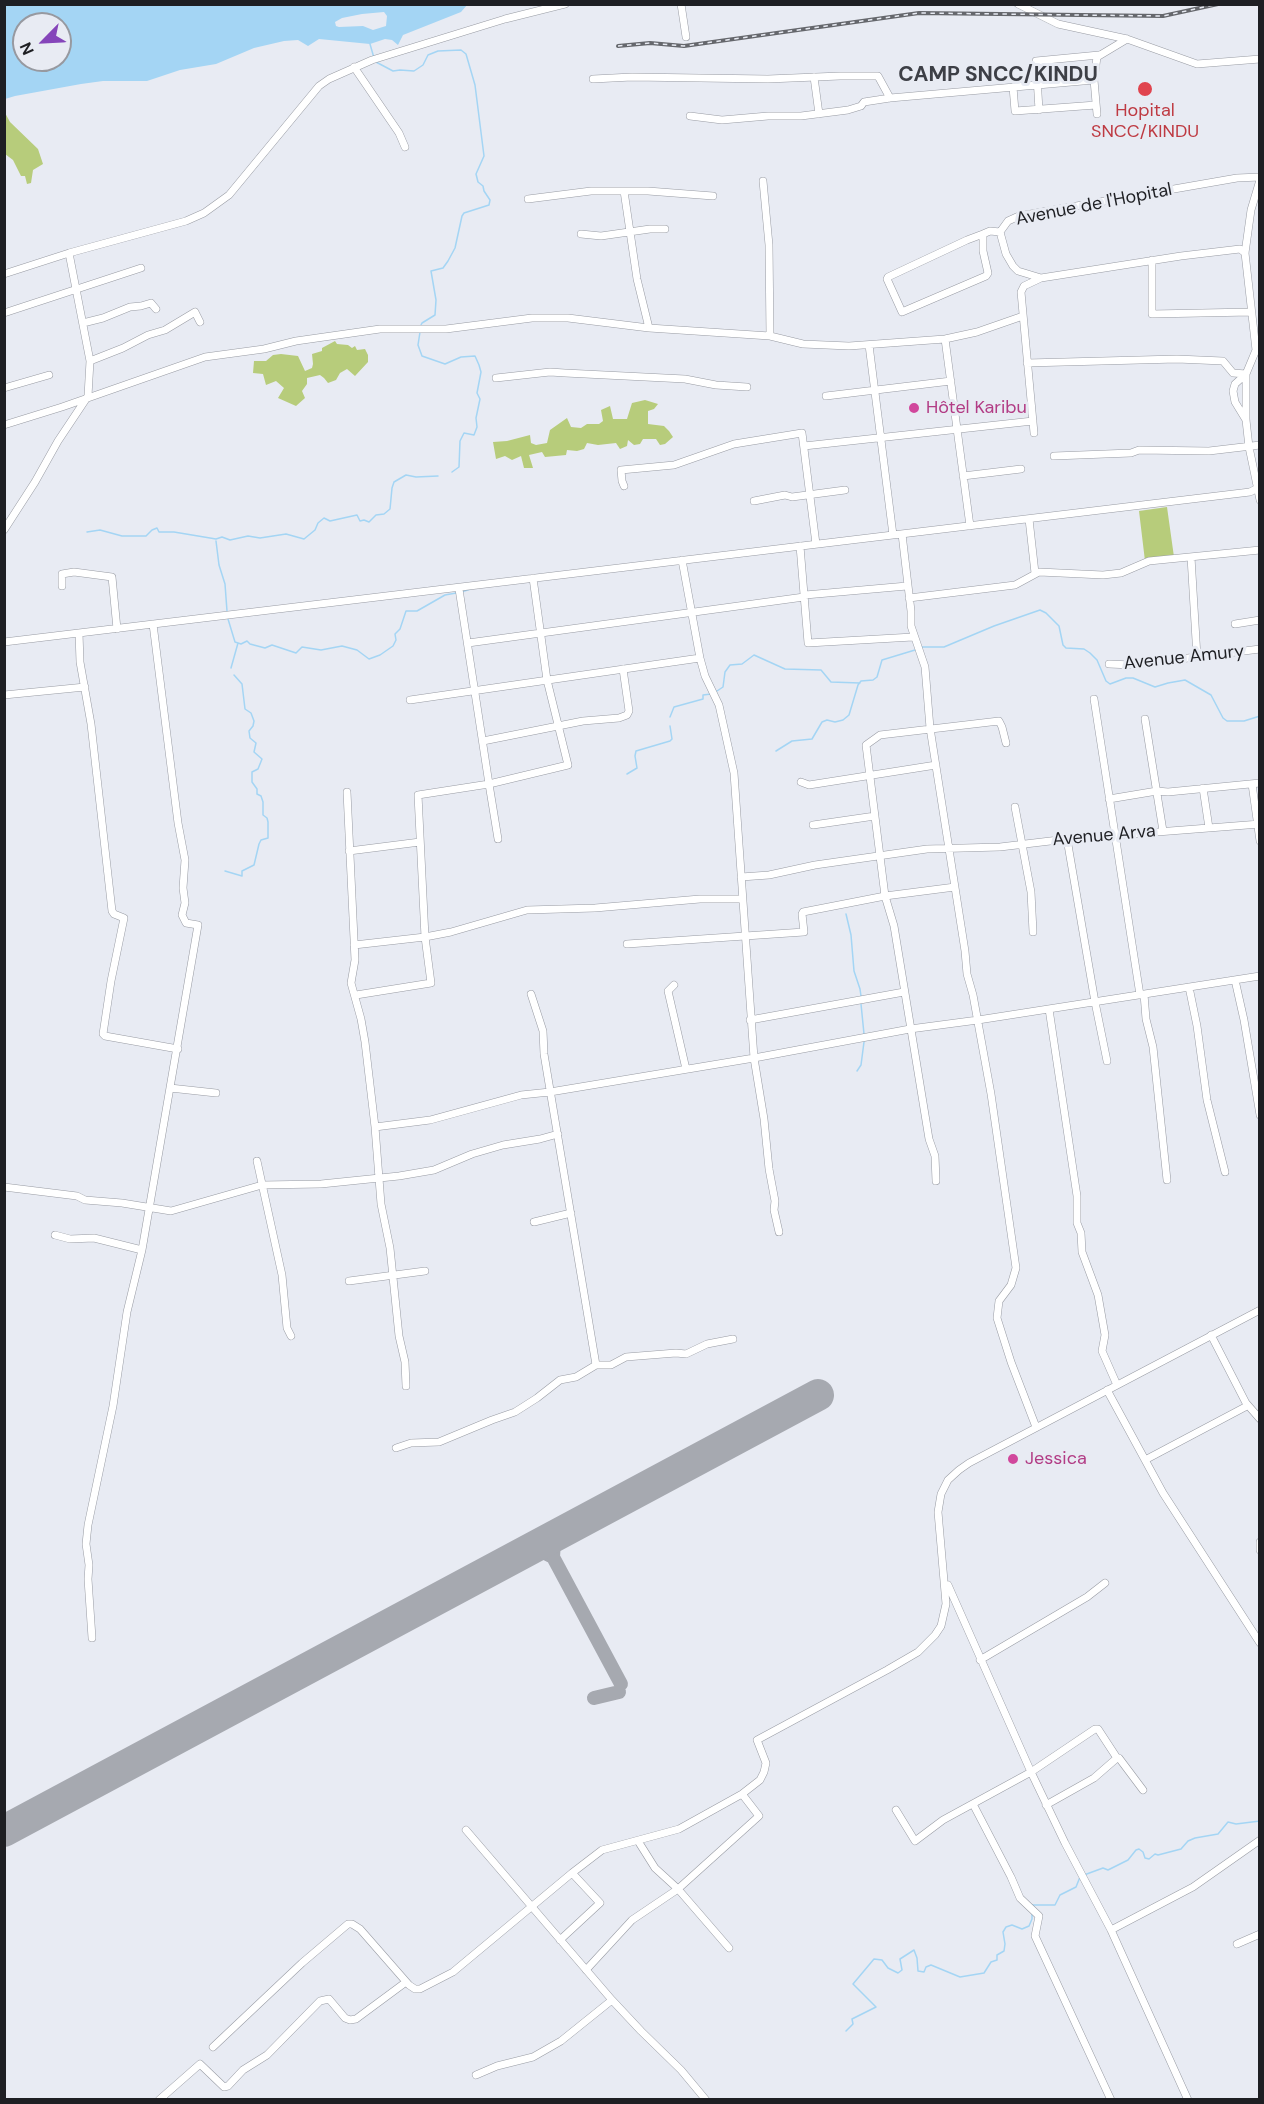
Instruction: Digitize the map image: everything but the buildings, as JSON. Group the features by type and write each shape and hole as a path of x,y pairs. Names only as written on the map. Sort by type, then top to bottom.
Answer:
{"street":[{"path":"4,274 186,220 219,204 229,195 319,86 354,67 501,21 565,4"},
{"path":"681,4 686,37"},
{"path":"1018,4 1058,24 1127,39 1202,64 1260,59"},
{"path":"1039,110 1035,62 1037,60 1099,55 1127,39"},
{"path":"1097,114 1094,80 1095,64 1099,55"},
{"path":"354,67 399,133 405,147"},
{"path":"593,79 632,77 768,80 879,76 890,98"},
{"path":"814,77 819,114"},
{"path":"690,116 722,120 819,114 848,110 861,106 864,102 890,98 1094,80"},
{"path":"1013,87 1015,111 1096,105"},
{"name":"Avenue de l'Hopital","path":"1024,286 1018,271 1006,254 1000,232 1004,224 1019,216 1237,178 1260,179"},
{"path":"1259,497 1246,420 1246,374 1256,350 1257,340 1251,312 1245,253 1251,210 1260,179"},
{"path":"762,181 769,245 770,336"},
{"path":"528,199 591,191 713,196"},
{"path":"624,191 637,279 649,328"},
{"path":"581,234 601,236 650,229 665,230"},
{"path":"983,234 983,253 988,273 986,276 902,311 888,277 983,234 990,231 1000,232"},
{"path":"1034,433 1021,292 1024,286 1041,278 1152,260 1240,249 1245,253"},
{"path":"4,530 88,396 90,361 69,253"},
{"path":"1152,260 1152,314 1251,312"},
{"path":"4,314 141,268"},
{"path":"1018,271 1041,278"},
{"path":"83,323 104,318 130,307 151,303 156,309"},
{"path":"90,361 123,348 147,334 165,330 195,312 200,322"},
{"path":"4,425 204,357 380,329 419,329 532,318 559,318 649,328 770,336 814,345 869,345 945,339 977,332 1023,316"},
{"path":"945,339 970,526"},
{"path":"869,345 893,535"},
{"path":"1028,363 1177,359 1223,361 1233,373 1246,374"},
{"path":"496,378 557,372 692,380 716,385 747,387"},
{"path":"1246,374 1234,384 1233,391 1235,402 1246,420"},
{"path":"4,388 49,375"},
{"path":"826,396 951,381"},
{"path":"804,446 1033,421"},
{"path":"624,486 621,470 674,465 734,444 802,433 816,544"},
{"path":"1054,456 1131,453 1139,450 1209,451 1260,445"},
{"path":"963,476 1021,469"},
{"path":"4,642 1029,519 1256,488"},
{"path":"754,501 785,495 810,495 845,490"},
{"path":"1029,519 1035,573"},
{"path":"902,534 914,640 925,667 930,728 967,974 991,1094 1016,1268 1011,1285 999,1301 997,1318 1036,1427"},
{"path":"800,546 807,613 807,641 809,643 914,640"},
{"path":"909,598 1015,585 1035,573 1103,575 1121,573 1149,561 1260,550"},
{"path":"1191,557 1197,657"},
{"path":"682,560 700,658 705,676 719,705 734,773 750,1020 769,1169 775,1195 774,1210 778,1232"},
{"path":"62,586 62,574 75,572 112,577 117,629"},
{"path":"356,995 430,983 425,937 418,795 489,784 568,765 547,680 533,578"},
{"path":"468,643 805,596 907,586"},
{"path":"459,589 498,839"},
{"path":"1235,624 1260,620"},
{"path":"92,1638 86,1544 113,1406 127,1312 142,1250 198,925 186,923 182,915 185,860 178,823 153,624"},
{"path":"79,633 112,911 124,918 103,1034 178,1049"},
{"name":"Avenue Amury","path":"1109,664 1132,664 1260,649"},
{"path":"410,700 700,658"},
{"path":"483,741 627,715 629,711 623,669"},
{"path":"4,696 85,687"},
{"path":"1094,699 1146,1018 1153,1047 1167,1180"},
{"path":"1145,719 1163,831"},
{"path":"936,1181 935,1156 929,1139 894,926 885,896 867,744 880,735 999,721 1006,743"},
{"path":"801,782 809,785 936,765"},
{"path":"1110,799 1157,791 1168,792 1256,783 1260,841"},
{"path":"1203,788 1209,828"},
{"path":"347,792 355,960 351,984 356,995 365,1042 381,1204 390,1248 406,1386"},
{"path":"1015,807 1031,892 1033,932"},
{"path":"813,825 875,816"},
{"name":"Avenue Arva","path":"741,877 769,875 880,855 949,848 1000,847 1067,839 1258,824"},
{"path":"1067,839 1107,1061"},
{"path":"350,851 420,842"},
{"path":"627,944 804,932 803,912 885,896 955,887"},
{"path":"354,945 451,932 527,910 742,898"},
{"path":"375,1127 430,1120 521,1095 754,1058 910,1029 1260,976"},
{"path":"1234,980 1244,1020 1260,1115"},
{"path":"674,985 668,992 686,1069"},
{"path":"1189,987 1207,1100 1225,1172"},
{"path":"750,1020 904,992"},
{"path":"531,994 543,1031 550,1092 596,1365"},
{"path":"1049,1009 1077,1196 1077,1223 1082,1233 1082,1252 1098,1295 1105,1335 1102,1351 1117,1385"},
{"path":"170,1088 216,1093"},
{"path":"4,1187 173,1211 262,1185 321,1184 438,1169 468,1156 503,1145 558,1134"},
{"path":"257,1161 282,1275 286,1328 291,1336"},
{"path":"534,1222 571,1213"},
{"path":"55,1235 70,1239 94,1238 142,1250"},
{"path":"349,1281 425,1271"},
{"path":"213,2047 302,1963 348,1924 360,1929 406,1982 415,1989 420,1989 453,1972 602,1850 683,1827 742,1794 760,1780 764,1772 766,1763 757,1740 918,1652 935,1635 946,1604 938,1512 941,1494 948,1480 969,1463 1260,1310"},
{"path":"1211,1335 1246,1403 1260,1419"},
{"path":"396,1448 414,1442 439,1443 492,1420 515,1413 560,1380 576,1377 596,1365 611,1365 626,1357 686,1354 707,1344 732,1340"},
{"path":"1107,1390 1162,1493 1260,1644"},
{"path":"1145,1460 1247,1406"},
{"path":"1260,1542 1260,1550"},
{"path":"945,1580 1046,1805 1111,1930 1188,2100"},
{"path":"980,1660 1087,1597 1105,1583"},
{"path":"944,1615 951,1610 961,1615"},
{"path":"896,1810 915,1841 943,1820 1031,1772 1095,1729 1098,1729 1117,1758 1143,1790"},
{"path":"1046,1805 1094,1778 1117,1758"},
{"path":"586,1970 632,1920 678,1889 759,1816 742,1794"},
{"path":"973,1804 1020,1898 1039,1918 1035,1936 1111,2100"},
{"path":"466,1830 612,2000 681,2070 705,2100"},
{"path":"638,1840 655,1868 678,1889 729,1948"},
{"path":"1111,1930 1193,1887 1260,1840"},
{"path":"560,1940 600,1904 572,1873"},
{"path":"1237,1944 1260,1934"},
{"path":"159,2100 200,2064 224,2087 228,2086 243,2070 267,2055 320,2001 329,2000 345,2018 356,2019 406,1982"},
{"path":"476,2075 497,2066 533,2057 561,2040 612,2000"}],"green space":[{"path":"4,111 10,122 38,149 43,164 33,170 31,183 27,184 25,176 21,176 13,160 5,154"},
{"path":"335,341 337,344 348,345 352,348 355,346 357,350 365,349 368,362 355,376 347,369 340,373 336,380 328,383 320,375 307,378 307,384 302,391 305,398 296,406 278,398 284,388 276,381 266,385 263,374 253,373 254,361 266,361 273,355 281,354 298,356 305,371 312,368 312,354 322,351 322,348"},
{"path":"645,400 658,404 654,409 648,411 648,424 664,426 673,437 665,444 660,445 656,439 643,439 640,444 634,445 628,440 627,446 620,449 616,443 598,445 587,443 584,449 567,450 566,455 545,457 542,452 529,455 533,468 524,468 521,456 512,460 505,456 496,459 493,442 530,435 531,443 536,445 547,443 550,430 567,418 571,427 581,428 587,424 599,424 603,421 601,410 610,406 613,419 627,419 632,403"},
{"path":"1167,507 1174,557 1145,561 1139,511"}],"water":[{"path":"5,4 467,5 461,12 403,35 398,45 392,40 385,39 370,44 319,39 308,46 298,40 284,41 254,48 216,64 180,70 147,81 103,81 5,99","holes":["384,12 387,16 386,26 373,30 363,26 339,27 335,22 342,18 362,14"]}],"waterway":[{"path":"370,44 374,58"},
{"path":"376,62 393,71 414,71 423,65 428,55 438,51 461,50 466,54 475,85 484,156 476,174 478,182 483,186 490,200 489,205 464,213 462,216 455,248 448,261 443,268 431,271 436,300 435,315 422,323 420,327"},
{"path":"420,332 418,345 422,356 445,364 461,357 475,356 481,372 477,393 480,399 476,418 477,427 474,435 464,433 460,441 459,467 452,472"},
{"path":"87,532 100,530 122,536 146,536 157,528 159,532 174,532 216,539 222,537 230,540 248,536 260,538 286,534 304,539 324,518 330,521 357,515 360,521 369,522 376,515 384,514 390,509 394,482 406,475 438,476"},
{"path":"216,541 219,565 225,584 227,611"},
{"path":"461,592 471,589"},
{"path":"228,619 235,642 241,644 247,641 265,648 272,645 296,653 302,647 321,650 342,646 357,650 369,659 393,646 396,640 395,634 400,629 406,611 417,611 445,595 456,593"},
{"path":"922,647 944,647 1040,610 1059,626 1063,645 1066,648 1084,649 1090,653 1097,660 1106,681 1110,684 1133,678 1155,687 1185,680 1211,695 1223,718 1227,721 1244,721 1260,716"},
{"path":"231,668 238,643"},
{"path":"776,751 792,741 812,739 822,722 843,720 849,715 858,685 861,681 873,680 877,677 882,660 915,650"},
{"path":"717,691 723,687 725,672 730,665 742,664 754,655 785,669 821,670 831,682 860,683"},
{"path":"225,871 242,876 242,871 254,865 261,840 268,838 268,822 263,815 263,802 252,782 252,772 258,769 262,759 254,752 256,743 250,738 249,731 254,721 251,713 245,709 242,684 234,675"},
{"path":"670,717 674,707 703,699 703,695 711,694"},
{"path":"627,774 637,768 636,751 672,739 670,726"},
{"path":"846,914 851,935 854,971 861,996"},
{"path":"861,1004 864,1034"},
{"path":"857,1071 861,1065 864,1042"},
{"path":"1084,1875 1103,1868 1108,1870 1128,1860 1139,1849 1145,1858 1149,1859 1155,1854 1181,1849 1188,1841 1195,1838 1218,1834 1228,1822 1236,1824 1260,1821"},
{"path":"1032,1905 1055,1905 1060,1895 1076,1887 1080,1877"},
{"path":"846,2031 853,2024 852,2019 876,2007 853,1984 874,1959 882,1960 888,1968 898,1973 902,1970 900,1959 914,1950 918,1971 924,1972 926,1967 931,1965 960,1977 984,1973 991,1962 997,1960 997,1955 1004,1951 1003,1932 1006,1927 1012,1925 1022,1929 1029,1926 1032,1914"}],"taxiway":[{"path":"553,1557 554,1541 561,1533"},
{"path":"527,1551 539,1550 553,1557 621,1684"},
{"path":"594,1698 619,1692"}],"runway":[{"path":"4,1831 818,1395"}],"railway":[{"path":"618,46 650,43 684,46 919,13 1163,16 1218,4"}],"place":[{"name":"Hopital SNCC/KINDU","path":"1145,89"},
{"name":"Hôtel Karibu","path":"914,408"},
{"name":"Jessica","path":"1013,1459"}],"district":[{"name":"CAMP SNCC/KINDU","path":"998,75"}]}
